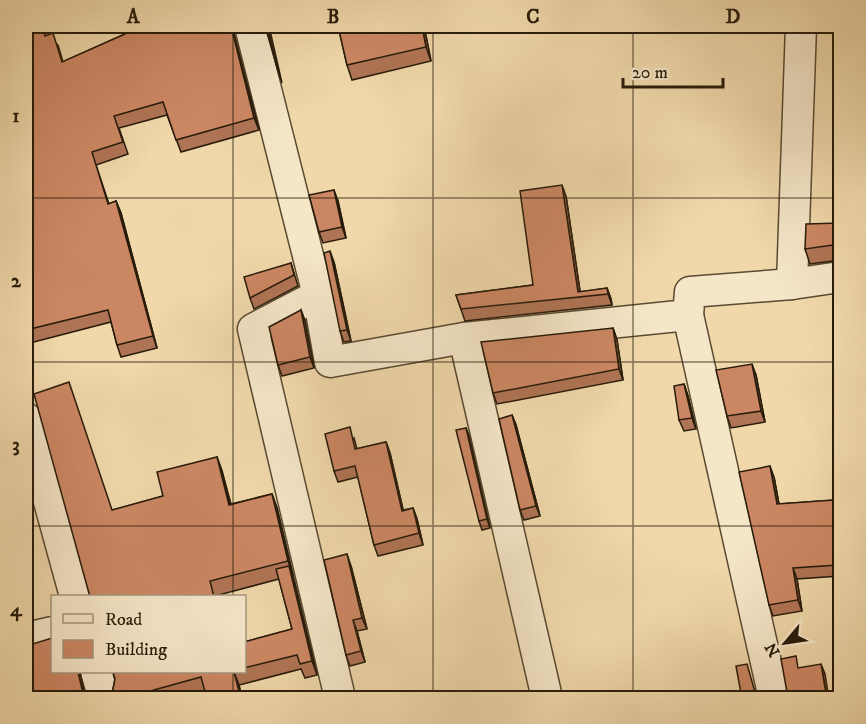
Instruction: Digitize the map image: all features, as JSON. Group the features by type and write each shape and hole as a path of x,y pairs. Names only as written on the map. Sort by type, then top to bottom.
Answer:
{"street":[{"path":"250,26 318,295 330,362 464,338 688,315"},
{"path":"792,284 801,26"},
{"path":"774,699 688,315 690,292 792,284 840,277"},
{"path":"318,295 253,329 340,699"},
{"path":"464,338 547,699"},
{"path":"26,418 74,595"},
{"path":"26,638 51,632"},
{"path":"96,673 104,699"}],"building":[{"path":"26,26 41,26 45,36 53,33 62,62 125,34 122,26 231,26 254,118 176,140 163,102 114,116 123,142 92,152 108,204 116,201 153,336 117,345 108,310 26,330"},
{"path":"265,26 267,26 278,71"},
{"path":"338,26 422,26 426,47 347,65"},
{"path":"562,185 578,292 607,288 608,294 461,309 456,295 533,285 520,191"},
{"path":"334,190 342,227 319,232 309,195"},
{"path":"840,223 840,246 805,249 806,224"},
{"path":"330,251 347,330 340,331 324,253"},
{"path":"291,263 294,275 250,298 244,277"},
{"path":"301,310 310,357 278,365 269,327"},
{"path":"613,328 619,369 493,393 481,342"},
{"path":"752,364 761,411 727,416 716,370"},
{"path":"69,382 112,510 163,496 157,472 217,457 229,505 272,494 288,561 210,581 214,595 89,595 34,394"},
{"path":"684,384 692,418 679,420 674,386"},
{"path":"512,415 536,506 520,510 499,419"},
{"path":"350,427 355,449 386,442 402,511 413,508 419,533 374,545 355,466 334,471 325,434"},
{"path":"466,428 487,519 479,521 456,430"},
{"path":"770,466 777,504 834,500 838,565 793,568 798,600 769,605 739,472"},
{"path":"347,554 362,618 353,620 361,651 346,655 324,560"},
{"path":"289,566 312,661 300,664 297,655 246,668 246,641 292,629 276,569"},
{"path":"51,638 51,673 78,673 82,689 92,699 26,699 26,646"},
{"path":"796,656 798,668 821,664 827,699 783,699 787,692 781,659"},
{"path":"747,664 757,699 742,699 736,666"},
{"path":"113,673 234,673 241,699 207,699 201,677 118,699 117,693 112,694 115,679"}]}
